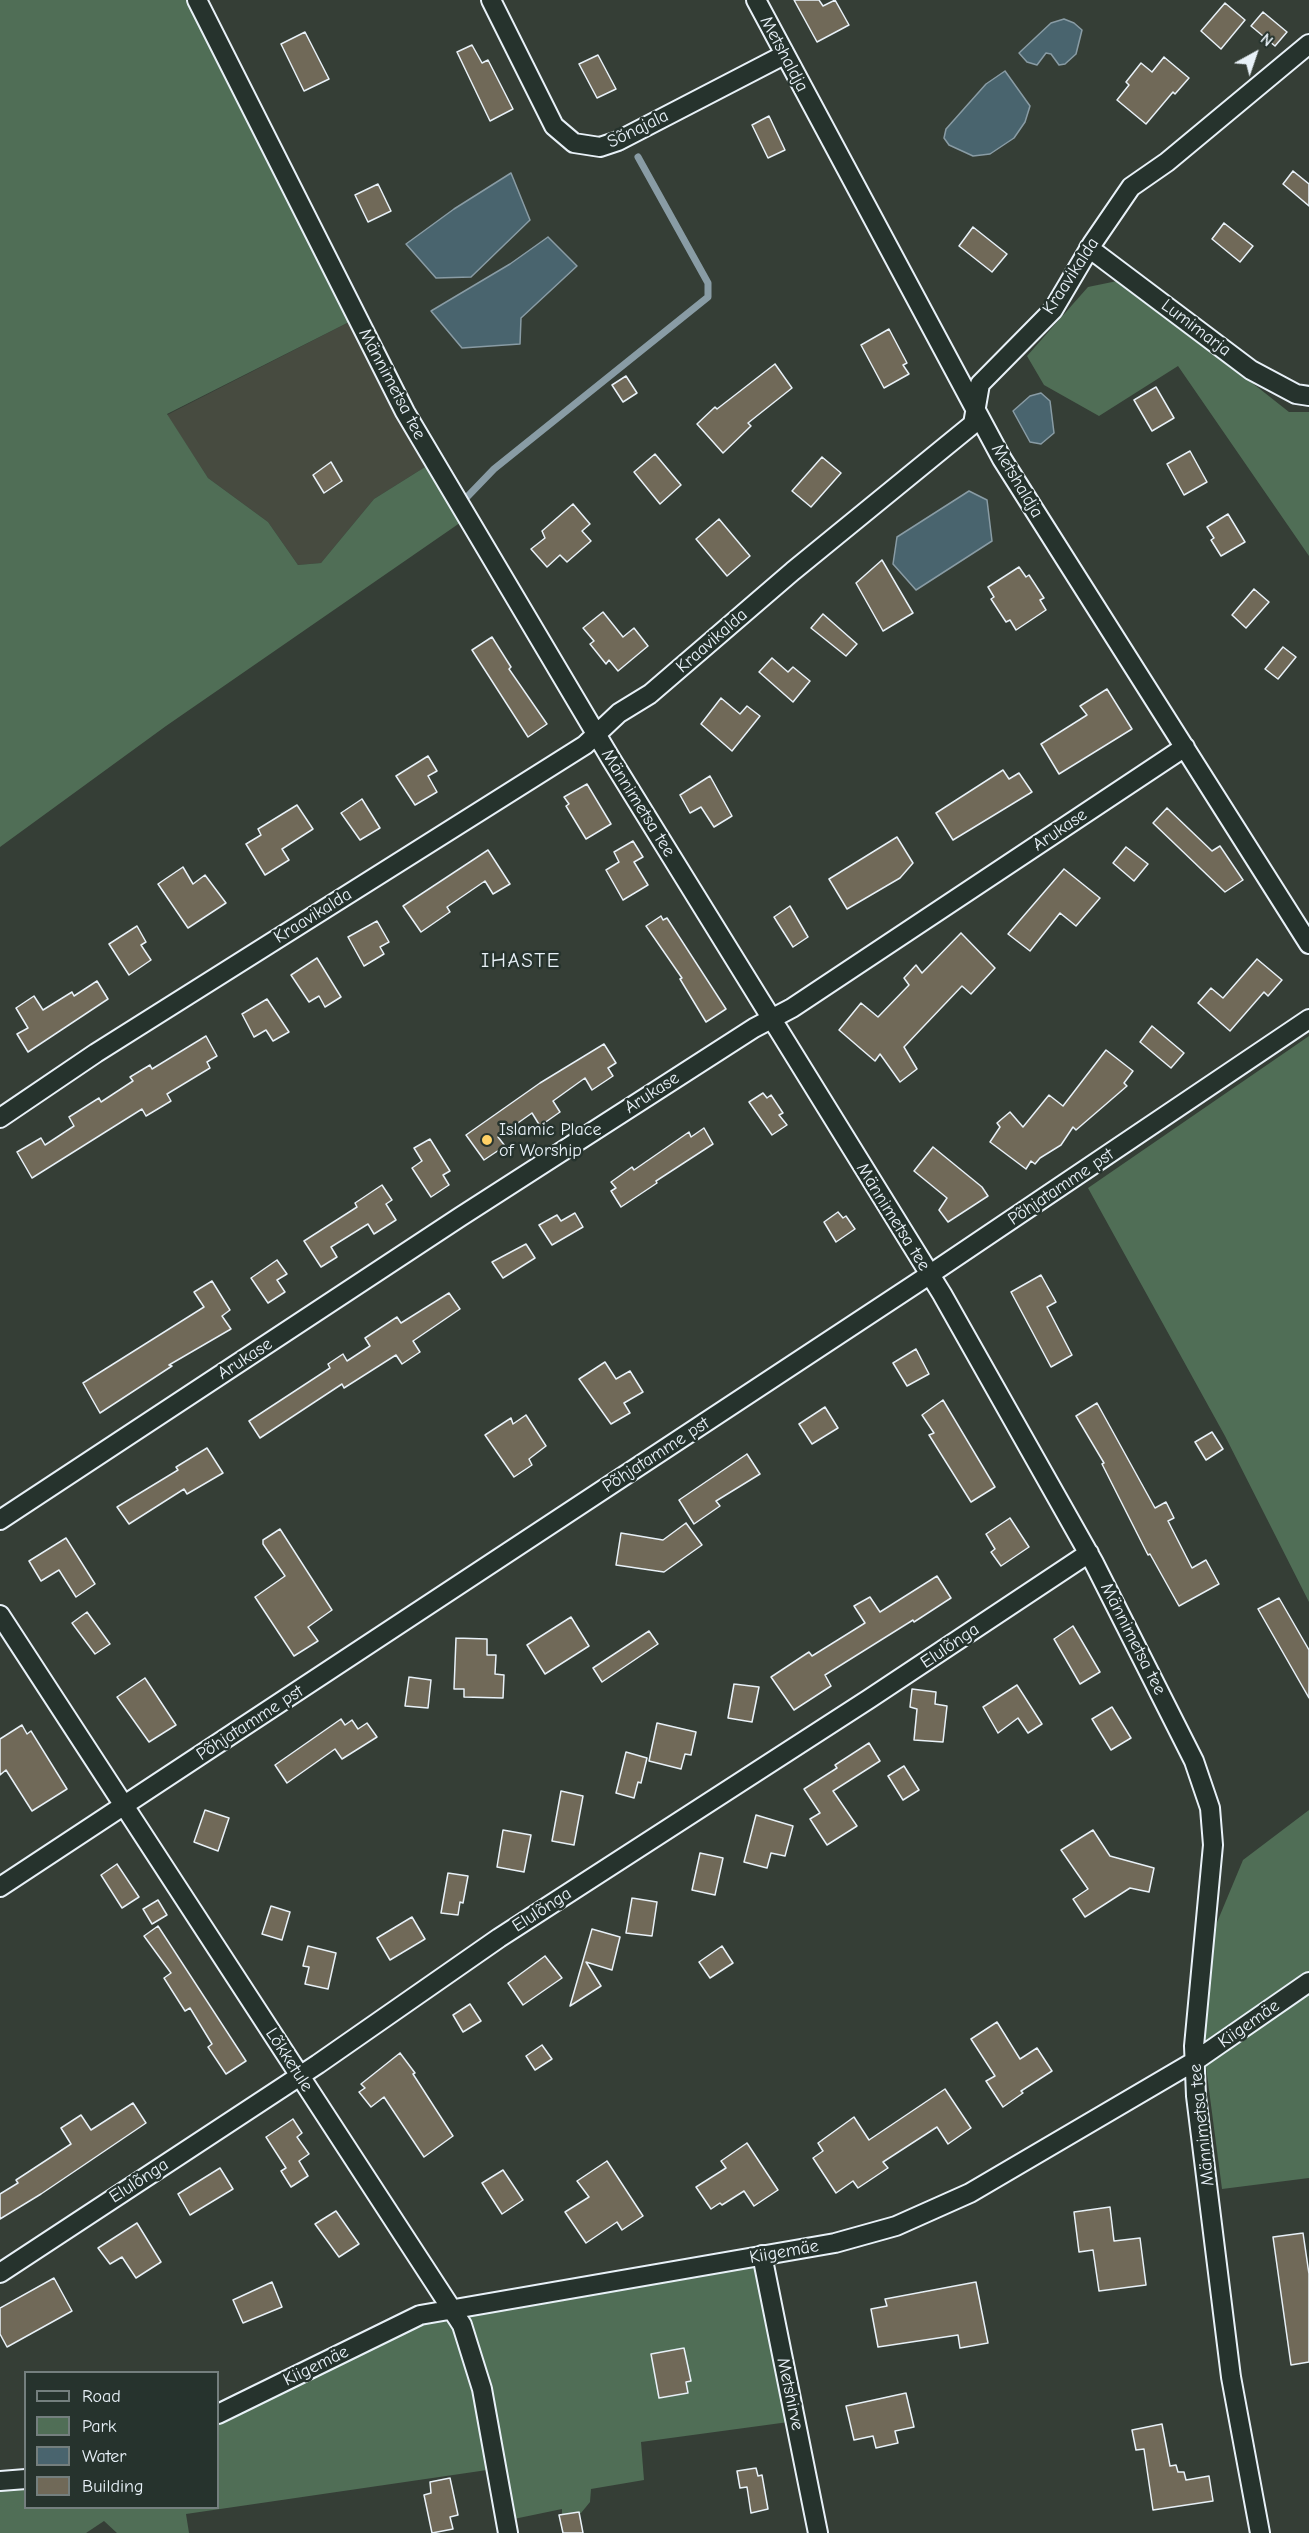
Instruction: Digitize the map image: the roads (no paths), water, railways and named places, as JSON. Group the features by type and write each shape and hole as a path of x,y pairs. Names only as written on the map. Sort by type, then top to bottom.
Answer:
{"street":[{"name":"Männimetsa tee","path":"197,0 405,412 597,734 929,1275 1089,1554 1194,1761 1210,1808 1213,1845 1195,2061 1196,2096 1231,2377 1260,2533"},
{"name":"Sõnajala","path":"491,0 554,126 574,143 600,147 618,141 784,55"},
{"name":"Metshaldja","path":"756,0 1002,459 1309,944"},
{"name":"Kraavikalda","path":"0,1118 96,1053 585,745 619,713 650,694 793,571 973,424 980,384 1053,310 1089,248 1131,187 1167,162 1309,44"},
{"name":"Lumimarja","path":"1089,248 1251,370 1296,394 1309,396"},
{"name":"Arukase","path":"0,1520 460,1217 792,1008 1185,747"},
{"name":"Põhjatamme pst","path":"0,1887 929,1275 1309,1019"},
{"name":"Elulõnga","path":"0,2273 300,2076 500,1938 1089,1554"},
{"name":"Lõkketule","path":"0,1615 462,2325 482,2389 508,2533"},
{"name":"Kiigemäe","path":"219,2414 420,2315 835,2243 896,2226 960,2197 1195,2061 1309,1982"},
{"name":"Metshirve","path":"762,2256 818,2533"},
{"path":"0,2481 24,2479"}],"water":[{"path":"1064,19 1074,23 1082,30 1076,54 1065,64 1059,65 1051,54 1046,53 1037,65 1027,62 1019,53 1051,23"},
{"path":"1005,71 1030,106 1025,122 1014,138 990,154 973,156 949,145 944,138 946,129 986,84"},
{"path":"511,173 530,220 471,277 436,278 406,244 454,209"},
{"path":"548,237 577,266 521,318 520,344 462,348 431,311 510,264"},
{"path":"1041,393 1050,401 1054,433 1041,444 1030,442 1013,411 1030,396"},
{"path":"969,491 987,500 992,541 916,590 893,564 897,537"}],"waterway":[{"path":"468,496 494,469 708,297 708,283 638,157"}],"place":[{"name":"Islamic Place of Worship","path":"487,1140"}],"district":[{"name":"IHASTE","path":"521,961"}]}
